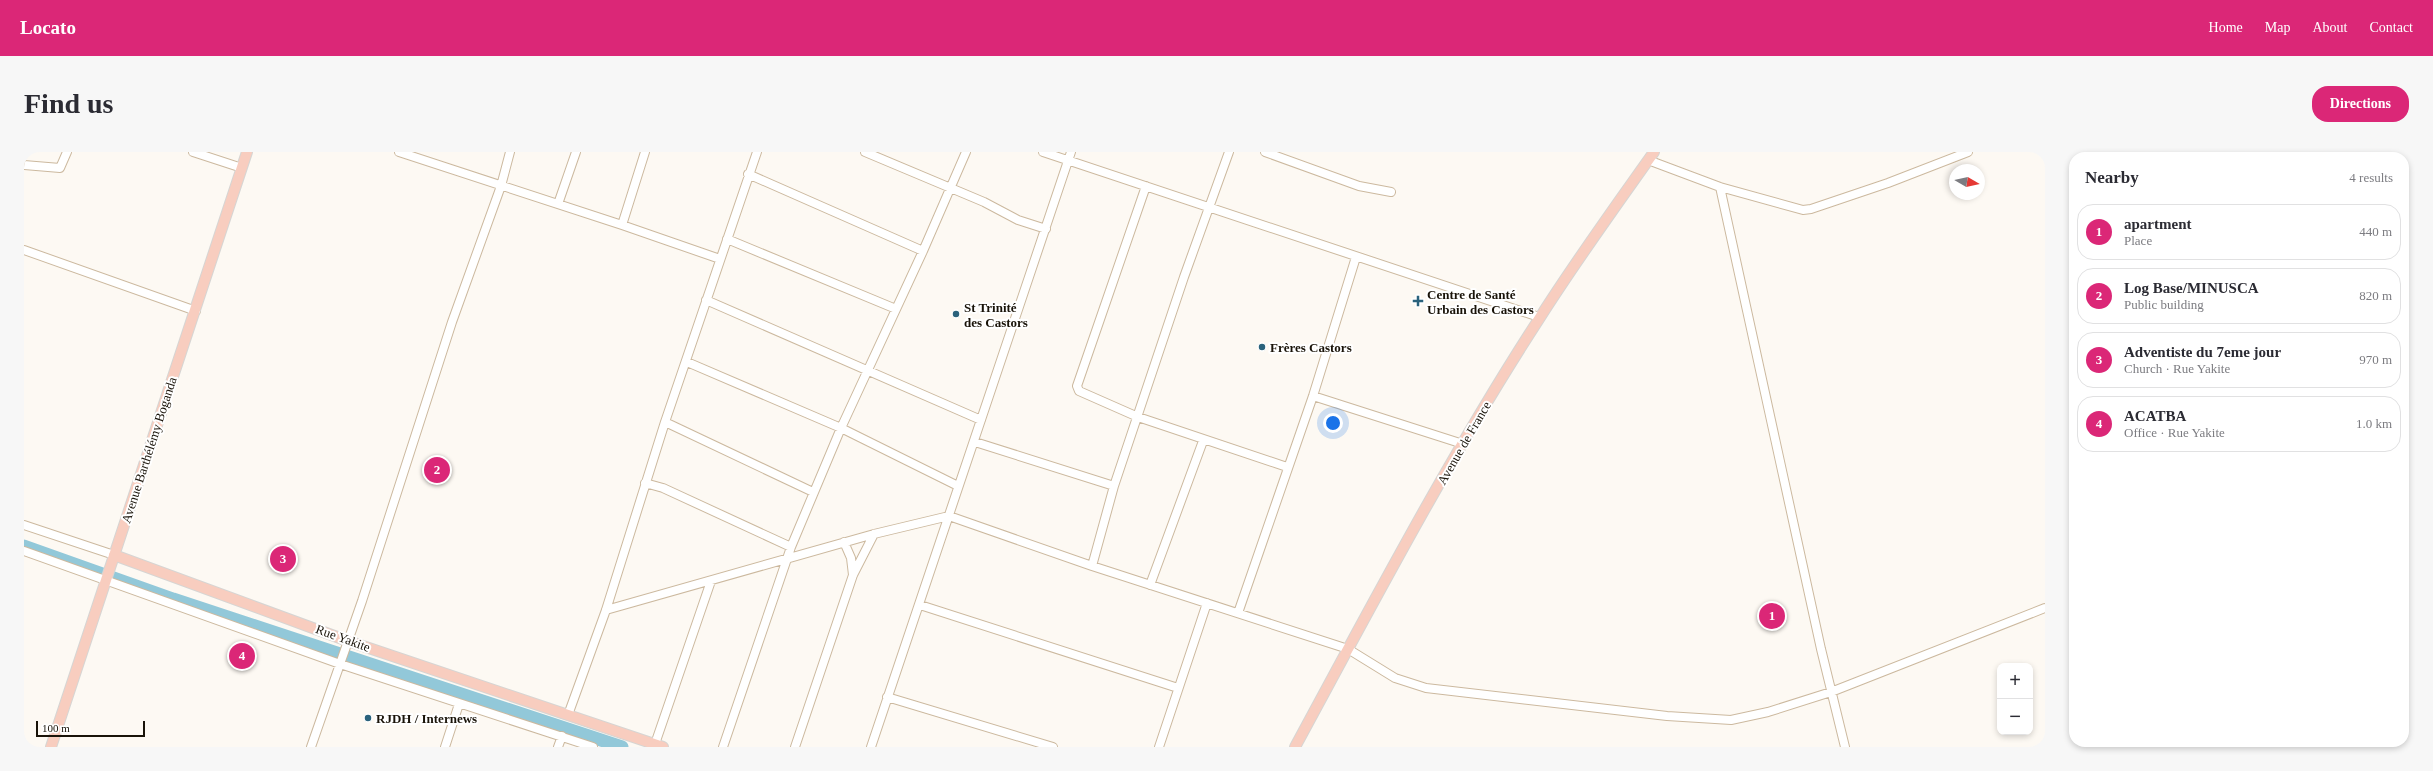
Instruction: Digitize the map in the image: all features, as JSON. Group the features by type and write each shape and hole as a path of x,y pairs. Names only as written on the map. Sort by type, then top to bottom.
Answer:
{"main road":[{"name":"Avenue Barthélémy Boganda","path":"51,747 196,311 247,152"},
{"name":"Avenue de France","path":"1295,747 1463,444 1539,317 1651,154"},
{"name":"Rue Yakite","path":"113,559 348,641 659,746"}],"street":[{"path":"24,165 60,168 67,152"},
{"path":"193,152 242,168"},
{"path":"400,152 622,225 720,260"},
{"path":"311,747 348,641 452,322 500,186 510,152"},
{"path":"558,204 576,152"},
{"path":"622,225 645,152"},
{"path":"568,715 606,610 665,422 687,362 748,174 757,152"},
{"path":"865,152 984,202 1018,220 1046,229"},
{"path":"723,747 786,558 841,428 923,251 949,187 966,152"},
{"path":"1043,152 1539,317"},
{"path":"871,747 920,605 958,486 975,442 981,420 1071,152"},
{"path":"1092,566 1114,486 1184,278 1229,152"},
{"path":"1265,152 1359,186 1391,192"},
{"path":"1651,154 1720,187 1803,210 1811,210 1888,183 1968,152"},
{"path":"748,174 923,251"},
{"path":"1146,186 1077,386 1079,391 1138,417 1287,467"},
{"path":"1720,187 1831,692 1845,747"},
{"path":"727,240 896,309"},
{"path":"24,250 196,311"},
{"path":"1238,613 1287,467 1313,396 1356,257"},
{"path":"706,300 981,420"},
{"path":"687,362 841,428 958,486"},
{"path":"1313,396 1463,444"},
{"path":"665,422 813,492"},
{"path":"1150,585 1203,440"},
{"path":"975,442 1114,486"},
{"path":"645,483 663,488 791,547"},
{"path":"606,610 844,542 949,516 1092,566 1348,649 1396,678 1426,688 1690,719 1731,720 1768,712 1831,692 2045,608"},
{"name":"Rue Yakite","path":"24,525 113,559"},
{"path":"796,747 853,575 874,534"},
{"path":"844,542 851,558 853,575"},
{"path":"24,551 340,664 593,747"},
{"path":"659,746 711,581"},
{"path":"1159,747 1207,604"},
{"path":"920,605 1178,688"},
{"path":"887,697 1053,747"},
{"path":"445,747 459,704"},
{"path":"558,747 562,736"}],"waterway":[{"path":"24,546 173,599 622,747"}],"place":[{"name":"Centre de Santé Urbain des Castors","path":"1418,301"},
{"name":"St Trinité des Castors","path":"956,314"},
{"name":"Frères Castors","path":"1262,347"},
{"name":"Log Base/MINUSCA","path":"437,470"},
{"name":"Adventiste du 7eme jour","path":"283,559"},
{"name":"apartment","path":"1772,616"},
{"name":"ACATBA","path":"242,656"},
{"name":"RJDH / Internews","path":"368,718"}]}
